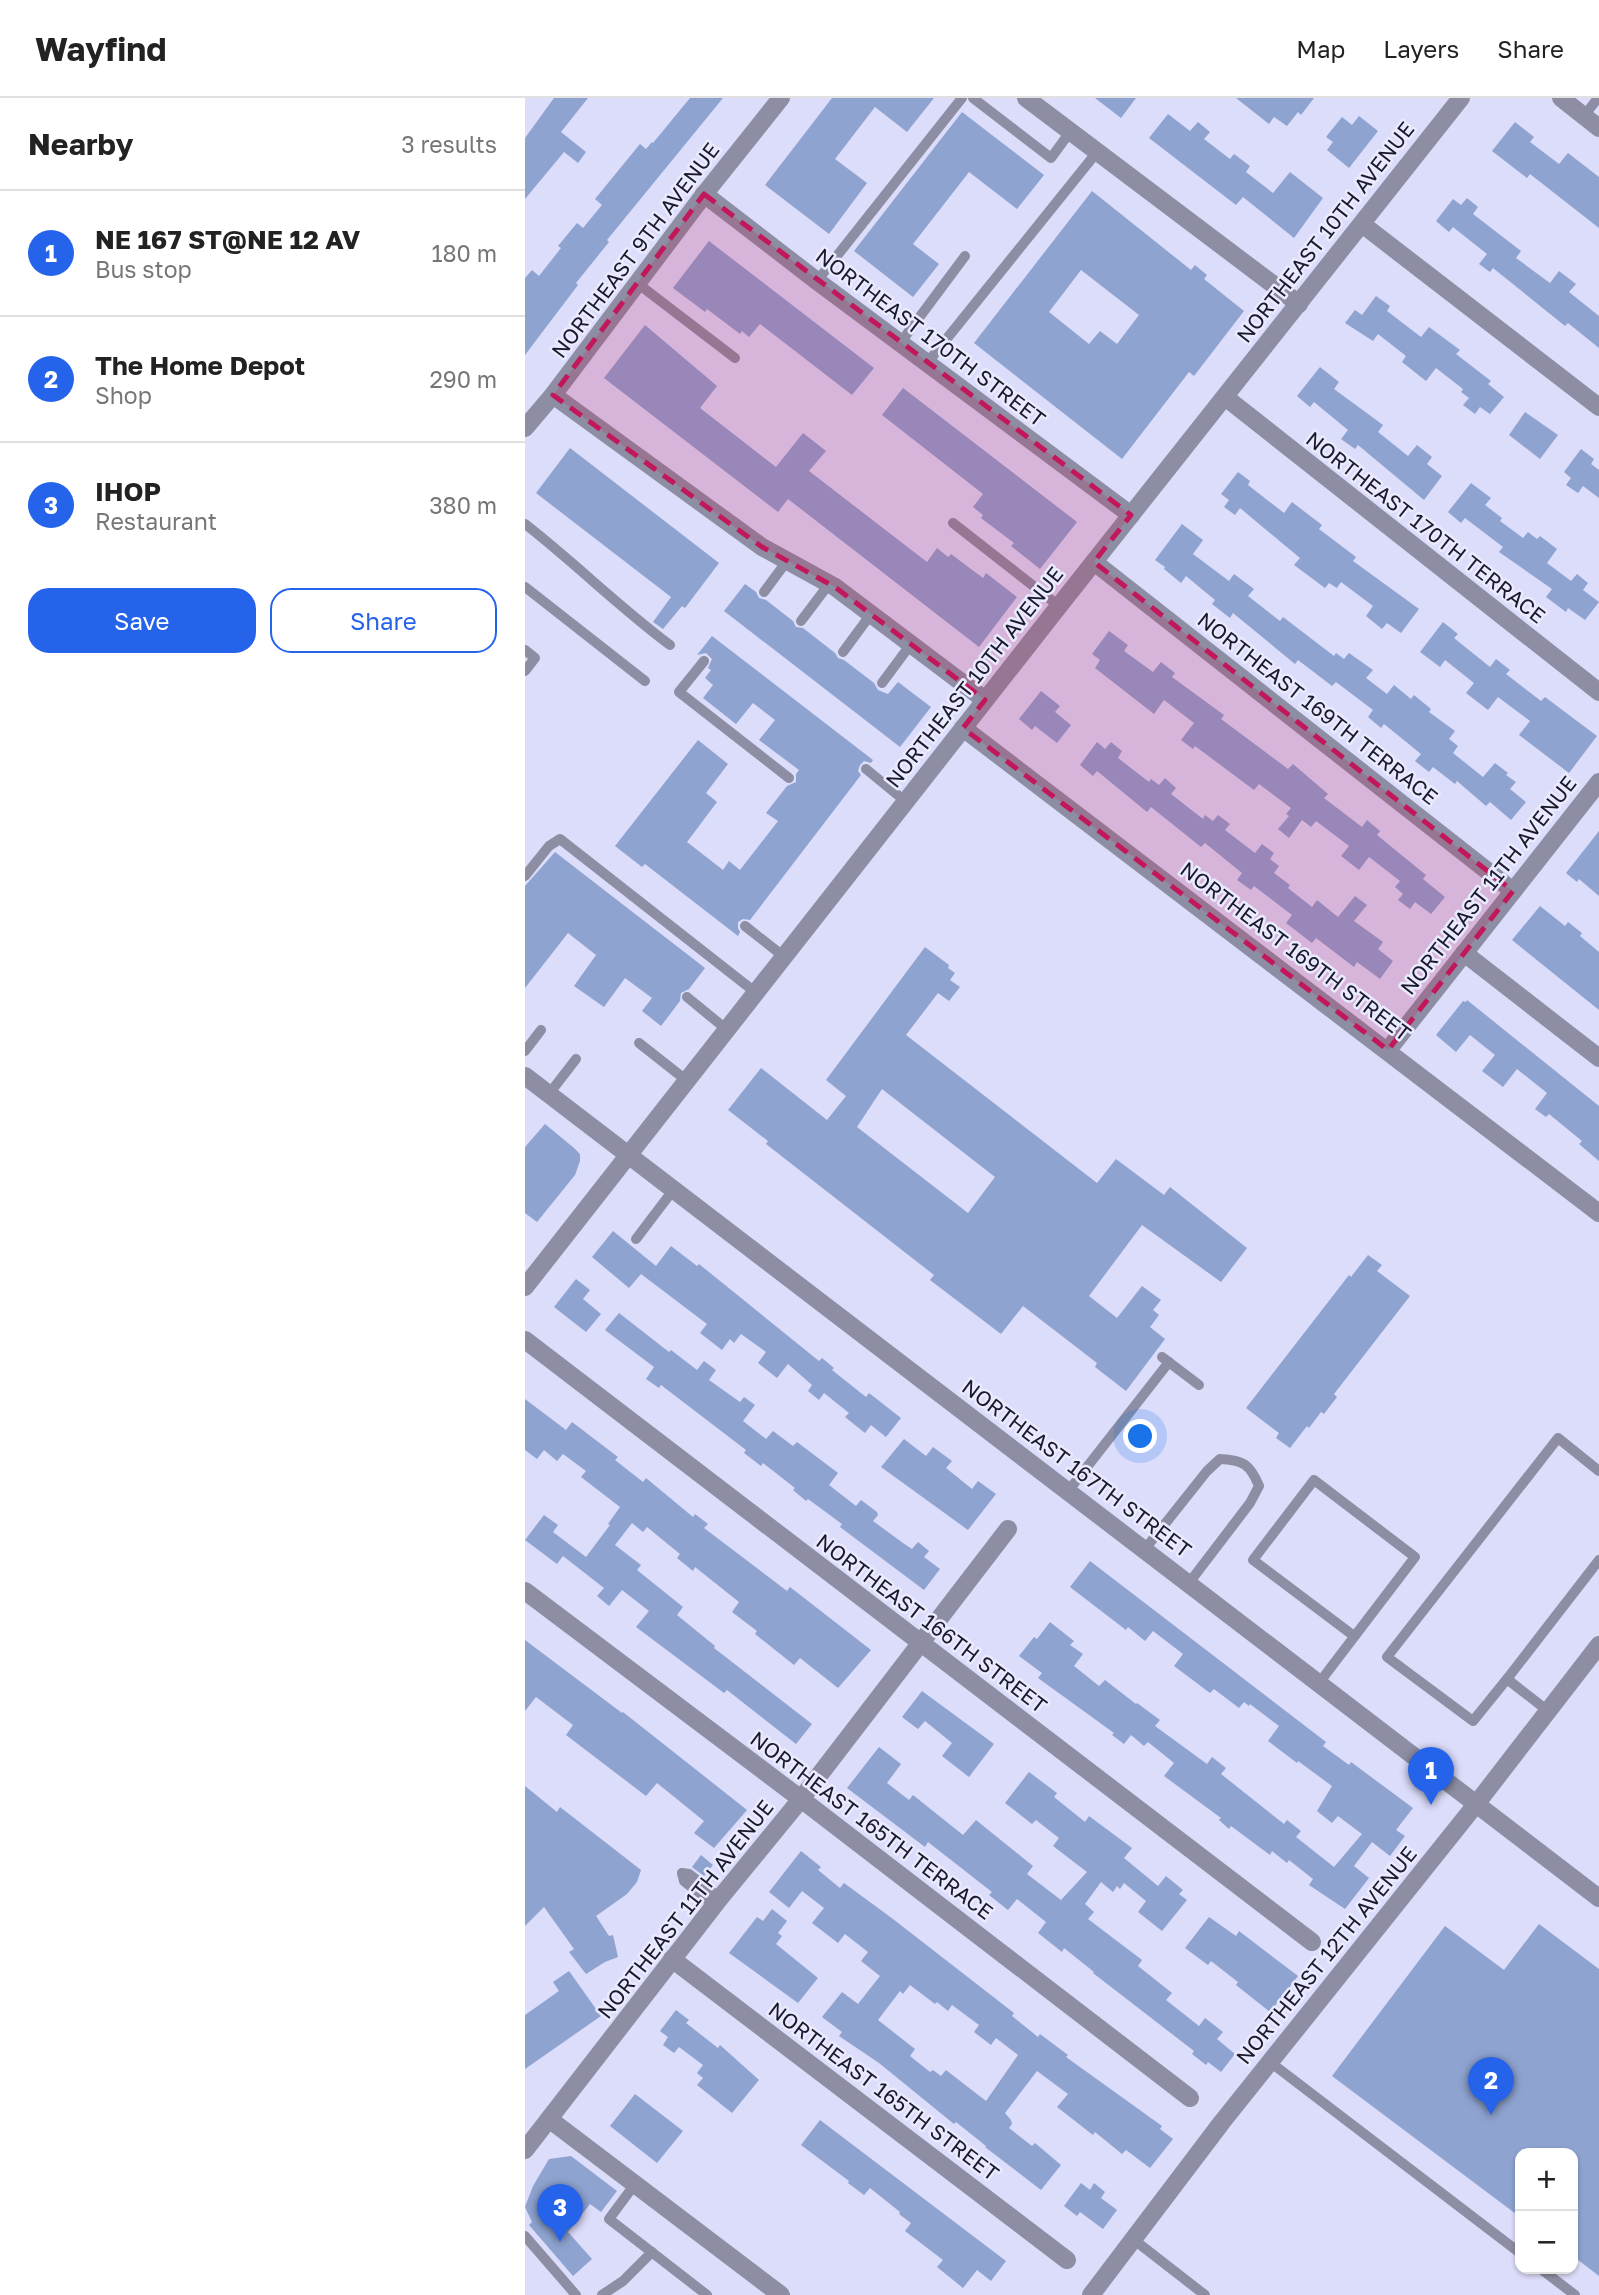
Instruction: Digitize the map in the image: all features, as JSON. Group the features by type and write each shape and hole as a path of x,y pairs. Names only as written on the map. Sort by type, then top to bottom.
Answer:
{"street":[{"name":"NORTHEAST 9TH AVENUE","path":"525,428 553,396 704,194 781,98"},
{"path":"1026,98 1299,304"},
{"name":"NORTHEAST 10TH AVENUE","path":"525,1287 963,727 1461,98"},
{"path":"1560,98 1599,128"},
{"name":"NORTHEAST 170TH STREET","path":"704,194 1131,515"},
{"path":"1362,224 1599,407"},
{"path":"553,396 761,547 829,584 985,700"},
{"name":"NORTHEAST 170TH TERRACE","path":"1225,397 1599,692"},
{"name":"NORTHEAST 169TH TERRACE","path":"1094,562 1513,891"},
{"name":"NORTHEAST 169TH STREET","path":"963,727 1599,1213"},
{"name":"NORTHEAST 11TH AVENUE","path":"1388,1050 1513,891 1595,794"},
{"path":"1464,953 1599,1058"},
{"name":"NORTHEAST 167TH STREET","path":"525,1076 1599,1898"},
{"name":"NORTHEAST 166TH STREET","path":"525,1340 1312,1942"},
{"name":"NORTHEAST 11TH AVENUE","path":"525,2150 672,1959 801,1799 1008,1529"},
{"name":"NORTHEAST 165TH TERRACE","path":"525,1591 1190,2098"},
{"name":"NORTHEAST 12TH AVENUE","path":"1091,2295 1269,2062 1477,1803 1599,1645"},
{"name":"NORTHEAST 165TH STREET","path":"672,1959 1067,2260"},
{"path":"548,2119 781,2295"}],"lane":[{"path":"817,281 962,98"},
{"path":"973,98 1051,158 1070,132"},
{"path":"1584,116 1598,98"},
{"path":"927,362 1097,152"},
{"path":"901,342 965,256"},
{"path":"638,283 736,359"},
{"path":"953,523 1059,606"},
{"path":"525,524 565,555 626,612 670,645"},
{"path":"764,592 787,561"},
{"path":"801,621 829,584"},
{"path":"525,587 645,681"},
{"path":"843,652 871,614"},
{"path":"882,683 911,644"},
{"path":"525,650 535,658 525,671"},
{"path":"704,661 679,692 789,778"},
{"path":"866,769 905,801"},
{"path":"525,876 549,846 560,839 755,992"},
{"path":"745,926 783,956"},
{"path":"688,997 726,1029"},
{"path":"525,1051 541,1030"},
{"path":"639,1043 686,1080"},
{"path":"549,1094 576,1059"},
{"path":"636,1239 674,1189"},
{"path":"1069,1490 1165,1359 1199,1385"},
{"path":"1599,1471 1558,1438 1387,1657 1473,1721 1599,1560"},
{"path":"1145,1549 1207,1471 1220,1459 1238,1460 1252,1471 1259,1486 1250,1503 1189,1583"},
{"path":"1319,1683 1355,1636 1415,1557 1314,1480 1253,1560 1355,1636"},
{"path":"1507,1679 1548,1712"},
{"path":"1269,2062 1515,2249"},
{"path":"635,2184 609,2219 707,2295"},
{"path":"525,2236 576,2295"},
{"path":"1133,2239 1205,2295"},
{"path":"602,2295 623,2281 652,2252"},
{"path":"1548,2274 1576,2295"}],"highlighted area":[{"path":"704,194 1131,515 1094,562 1513,891 1388,1050 963,728 985,700 835,587 762,547 553,395"}],"building":[{"path":"554,98 588,98 561,132 586,152 578,163 564,152 525,199 525,138"},
{"path":"690,98 723,98 607,240 609,242 525,355 525,278 532,270 539,276 577,223 583,228 602,205 595,199 640,144 646,149 653,143"},
{"path":"832,98 934,98 907,132 875,107 835,159 867,183 829,234 765,185"},
{"path":"1095,98 1136,98 1121,118"},
{"path":"1236,98 1314,98 1301,115 1298,112 1287,126 1274,117 1269,124"},
{"path":"962,112 1044,175 1017,209 969,172 913,244 939,264 913,297 854,251"},
{"path":"1168,114 1190,131 1198,122 1210,132 1204,139 1230,159 1234,154 1250,166 1246,172 1273,193 1290,172 1323,198 1294,238 1243,197 1236,205 1149,138"},
{"path":"1359,116 1378,131 1349,168 1327,150 1333,142 1326,137 1342,117 1352,125"},
{"path":"1515,122 1534,137 1530,142 1559,164 1568,153 1599,177 1599,228 1530,174 1527,178 1492,151"},
{"path":"1092,191 1191,270 1195,265 1207,275 1204,279 1244,311 1194,376 1189,372 1122,459 974,343","holes":["1081,270 1139,315 1117,344 1100,331 1089,344 1049,312"]},
{"path":"1467,198 1478,207 1473,214 1521,251 1516,258 1550,283 1559,271 1576,284 1569,292 1599,316 1599,348 1568,323 1565,326 1493,268 1490,272 1479,264 1487,254 1453,227 1449,232 1436,221 1453,199 1461,205"},
{"path":"709,241 874,368 852,395 760,324 749,337 742,331 740,334 673,288"},
{"path":"1376,296 1390,306 1387,311 1421,337 1429,327 1460,350 1456,354 1491,381 1488,384 1504,397 1490,414 1480,407 1475,414 1463,405 1469,398 1461,392 1463,389 1436,368 1426,381 1402,362 1406,356 1378,334 1373,341 1345,323 1355,310 1362,315"},
{"path":"645,325 717,386 700,408 776,467 803,433 826,451 809,471 927,562 937,548 948,557 951,554 983,578 986,573 1017,597 979,647 788,499 778,512 604,378"},
{"path":"1320,367 1339,382 1334,389 1383,425 1378,432 1408,456 1417,445 1432,457 1427,464 1442,476 1424,500 1358,445 1355,449 1341,439 1348,430 1314,402 1310,407 1297,396"},
{"path":"903,388 1077,522 1040,569 1011,546 1014,543 981,518 983,515 973,507 983,494 882,415"},
{"path":"1525,412 1558,435 1540,459 1509,435"},
{"path":"570,448 719,563 685,608 682,606 663,629 653,622 671,597 536,493"},
{"path":"1581,449 1594,459 1591,464 1599,470 1599,498 1583,486 1578,493 1566,485 1571,478 1564,472"},
{"path":"1238,472 1250,481 1248,485 1284,513 1292,502 1322,525 1319,529 1356,557 1353,561 1419,609 1401,633 1387,623 1382,629 1366,616 1373,606 1341,582 1337,588 1329,583 1325,588 1294,565 1300,558 1240,508 1235,515 1224,507 1229,500 1221,494"},
{"path":"1471,483 1491,498 1485,505 1502,518 1500,521 1523,538 1528,532 1537,539 1540,536 1557,549 1547,563 1571,581 1577,574 1588,583 1583,590 1599,602 1585,620 1568,608 1566,612 1546,597 1552,589 1499,552 1503,547 1465,518 1461,523 1448,512"},
{"path":"1182,524 1203,540 1193,554 1229,581 1234,574 1254,589 1248,596 1280,621 1283,617 1334,656 1336,653 1344,659 1349,653 1373,670 1366,678 1387,694 1394,685 1411,699 1414,695 1431,709 1429,712 1455,731 1449,739 1458,746 1453,753 1483,777 1495,763 1508,773 1506,775 1516,782 1510,789 1526,802 1511,820 1490,802 1486,806 1457,781 1455,784 1433,767 1429,772 1415,761 1421,754 1384,724 1381,728 1368,717 1373,710 1336,682 1332,686 1298,660 1295,664 1233,613 1230,618 1212,604 1215,600 1186,576 1181,583 1164,569 1165,567 1155,560"},
{"path":"745,584 756,592 759,598 766,600 793,621 796,627 803,628 838,658 874,683 878,690 888,694 898,682 931,707 900,747 724,611"},
{"path":"1443,622 1458,634 1454,638 1490,667 1496,659 1510,670 1506,674 1541,701 1545,697 1597,736 1569,773 1519,735 1530,721 1498,697 1488,710 1466,693 1474,683 1445,660 1440,667 1420,652"},
{"path":"1109,631 1128,645 1124,651 1153,672 1161,662 1175,673 1172,677 1224,715 1221,719 1288,769 1293,764 1328,794 1324,798 1362,827 1367,820 1380,831 1377,835 1426,875 1423,879 1445,897 1431,914 1415,902 1410,909 1398,900 1403,894 1395,887 1400,881 1369,857 1359,870 1341,856 1349,846 1316,821 1311,827 1302,820 1289,838 1278,829 1289,816 1286,814 1291,808 1259,784 1254,790 1195,746 1193,749 1181,740 1194,723 1164,700 1154,714 1095,668 1100,660 1092,654"},
{"path":"712,636 873,760 871,763 864,761 860,765 858,771 861,775 750,920 743,919 738,922 738,936 645,864 642,867 615,846 698,740 728,764 706,793 717,802 687,842 723,870 729,861 740,870 778,821 766,813 787,786 796,782 799,770 759,740 775,720 753,703 736,724 703,698 713,685 705,678 711,670 708,668 712,659 706,653 697,655"},
{"path":"1041,691 1060,706 1055,712 1071,725 1057,743 1035,726 1032,730 1019,719"},
{"path":"1097,742 1105,749 1111,742 1122,751 1118,758 1149,782 1151,779 1159,785 1165,778 1176,788 1171,794 1203,819 1205,815 1213,821 1218,815 1230,824 1225,830 1255,853 1262,844 1274,853 1270,859 1279,866 1274,873 1312,907 1317,900 1338,917 1355,896 1367,905 1354,921 1383,942 1378,949 1393,961 1380,979 1357,962 1354,967 1316,938 1312,943 1286,923 1292,915 1254,886 1251,890 1237,880 1242,873 1205,843 1201,847 1151,807 1147,812 1097,771 1093,776 1080,765"},
{"path":"1599,831 1599,896 1579,879 1577,882 1566,873"},
{"path":"555,852 705,968 689,989 681,993 680,1001 661,1026 642,1011 652,998 625,978 604,1007 574,986 596,955 568,933 525,988 525,886"},
{"path":"1540,906 1565,926 1568,922 1599,952 1599,1010 1512,940"},
{"path":"925,947 949,965 948,968 955,973 950,980 960,987 949,1001 938,993 906,1035 1097,1183 1116,1159 1164,1195 1170,1187 1247,1248 1221,1282 1142,1225 1089,1296 1117,1318 1142,1286 1161,1300 1153,1310 1159,1315 1150,1327 1165,1339 1126,1391 1095,1367 1097,1363 1023,1306 1001,1334 930,1280 934,1275 766,1144 768,1141 728,1110 761,1068 827,1120 846,1096 826,1080","holes":["882,1089 995,1177 968,1213 857,1127"]},
{"path":"1467,1000 1599,1106 1599,1161 1579,1144 1582,1141 1549,1114 1546,1117 1535,1109 1547,1093 1517,1069 1503,1087 1482,1071 1495,1055 1470,1035 1456,1052 1436,1035 1463,1001"},
{"path":"545,1124 580,1154 580,1161 575,1175 537,1222 525,1213 525,1147"},
{"path":"613,1231 656,1266 671,1246 697,1266 699,1264 819,1361 822,1358 834,1368 832,1370 866,1397 869,1393 901,1418 886,1437 871,1425 865,1433 845,1417 849,1413 824,1393 819,1400 808,1391 812,1385 788,1364 777,1378 758,1363 766,1352 741,1334 734,1343 730,1339 722,1350 700,1333 707,1324 641,1274 629,1288 592,1257"},
{"path":"1368,1255 1382,1265 1377,1271 1410,1296 1334,1394 1337,1397 1324,1414 1321,1412 1309,1428 1307,1426 1290,1448 1276,1438 1279,1433 1246,1408 1349,1275 1351,1277"},
{"path":"576,1279 590,1290 583,1299 601,1314 586,1332 554,1307"},
{"path":"619,1313 697,1370 704,1361 716,1370 709,1380 740,1402 744,1397 755,1405 743,1421 766,1439 773,1431 793,1446 797,1442 838,1473 829,1485 856,1506 861,1500 877,1512 878,1515 873,1521 912,1549 918,1542 929,1551 924,1557 940,1569 924,1590 840,1527 842,1524 808,1499 806,1501 793,1490 795,1488 763,1463 761,1466 744,1453 746,1450 661,1385 659,1388 646,1379 654,1367 605,1330"},
{"path":"525,1399 566,1430 572,1422 618,1457 615,1460 643,1482 646,1478 693,1517 695,1514 708,1524 704,1528 787,1591 790,1587 871,1650 838,1688 800,1658 794,1665 732,1612 739,1602 695,1567 693,1571 677,1558 680,1554 647,1527 643,1532 632,1523 615,1545 641,1565 637,1570 683,1607 677,1615 715,1646 714,1648 812,1724 796,1744 727,1690 724,1693 636,1627 649,1611 622,1590 609,1606 597,1596 604,1588 563,1556 557,1564 525,1540 544,1515 558,1525 553,1532 586,1557 620,1507 581,1477 586,1471 563,1454 557,1461 544,1450 537,1459 525,1450"},
{"path":"904,1439 926,1456 933,1447 952,1461 946,1468 972,1489 978,1481 996,1494 968,1530 881,1467"},
{"path":"1090,1561 1326,1742 1323,1746 1349,1765 1351,1762 1413,1808 1396,1830 1405,1836 1390,1856 1372,1842 1354,1866 1369,1878 1345,1909 1309,1885 1313,1879 1289,1860 1287,1863 1272,1851 1270,1855 1231,1826 1229,1829 1219,1820 1221,1818 1164,1776 1174,1763 1148,1742 1144,1746 1131,1735 1124,1744 1112,1735 1114,1733 1038,1678 1042,1673 1019,1656 1050,1622 1074,1641 1070,1645 1083,1654 1074,1666 1099,1686 1105,1680 1137,1703 1160,1720 1155,1726 1207,1764 1212,1757 1226,1768 1221,1774 1284,1824 1287,1820 1301,1831 1296,1837 1334,1867 1362,1834 1338,1816 1332,1823 1317,1811 1332,1786 1268,1741 1279,1726 1250,1704 1249,1706 1244,1702 1239,1708 1214,1689 1210,1693 1174,1666 1183,1654 1153,1631 1145,1641 1128,1627 1126,1630 1070,1587"},
{"path":"525,1640 623,1712 747,1810 714,1848 694,1833 704,1821 657,1783 646,1796 566,1735 573,1725 536,1697 525,1711"},
{"path":"922,1691 994,1744 969,1777 942,1756 952,1743 925,1721 918,1729 902,1717"},
{"path":"879,1747 901,1764 887,1783 909,1800 913,1795 963,1835 976,1820 1033,1866 1027,1874 1061,1900 1087,1872 1053,1846 1059,1838 1036,1820 1032,1824 1005,1803 1029,1772 1057,1793 1054,1797 1085,1822 1089,1816 1132,1848 1124,1858 1158,1886 1166,1876 1183,1890 1179,1894 1187,1900 1162,1931 1138,1912 1146,1901 1124,1883 1120,1889 1117,1886 1113,1892 1101,1882 1085,1904 1094,1912 1088,1919 1142,1960 1138,1966 1172,1993 1166,2000 1199,2026 1205,2018 1223,2032 1217,2039 1235,2054 1221,2072 1192,2054 1194,2051 1064,1948 1062,1952 1038,1933 1046,1922 1017,1899 1008,1910 989,1895 992,1892 928,1842 925,1847 847,1788"},
{"path":"525,1786 557,1812 560,1807 641,1870 637,1882 627,1894 596,1916 609,1936 613,1935 618,1957 586,1974 569,1952 574,1949 544,1907 525,1926"},
{"path":"801,1851 821,1867 818,1870 840,1888 844,1883 893,1919 1014,2013 1012,2016 1038,2037 1040,2034 1068,2055 1066,2057 1162,2126 1160,2129 1173,2139 1150,2168 1126,2150 1122,2154 1057,2107 1068,2094 1037,2071 1005,2113 1011,2120 1009,2128 1032,2146 1035,2143 1061,2165 1041,2190 879,2063 839,2036 842,2032 822,2017 842,1992 858,2004 880,1976 861,1961 868,1952 845,1934 838,1943 812,1923 824,1908 802,1891 789,1908 769,1892","holes":["910,1985 935,2004 937,2002 948,2011 952,2005 979,2025 974,2032 991,2045 996,2038 1018,2055 986,2101 946,2070 941,2076 933,2070 930,2072 910,2056 915,2049 878,2020 900,1991 903,1994"]},
{"path":"701,1855 713,1865 704,1876 692,1867"},
{"path":"772,1909 787,1921 778,1933 782,1936 776,1944 818,1978 798,2003 729,1953 757,1917 763,1921"},
{"path":"1209,1917 1236,1936 1239,1931 1298,1976 1270,2012 1211,1961 1208,1965 1185,1948"},
{"path":"1539,1924 1599,1969 1599,2276 1578,2260 1578,2148 1515,2148 1515,2213 1332,2076 1445,1926 1504,1970"},
{"path":"569,1971 601,2016 525,2069 525,2015 559,1991 553,1982"},
{"path":"676,2010 689,2020 686,2023 718,2048 720,2045 759,2080 732,2113 697,2085 703,2078 697,2073 703,2065 679,2047 674,2053 663,2045 668,2037 660,2031"},
{"path":"635,2094 683,2131 657,2163 610,2126"},
{"path":"820,2120 1006,2261 991,2281 977,2270 963,2288 937,2267 943,2260 905,2231 911,2223 899,2214 900,2212 870,2188 864,2195 801,2145"},
{"path":"571,2156 617,2191 601,2212 590,2204 568,2232 592,2259 573,2276 529,2225 532,2222 525,2207 533,2186 549,2159"},
{"path":"1081,2183 1090,2190 1094,2183 1105,2192 1101,2198 1117,2210 1103,2229 1080,2212 1077,2216 1064,2206"}],"place":[{"name":"NE 167 ST@NE 12 AV","path":"1431,1805"},
{"name":"The Home Depot","path":"1491,2115"},
{"name":"IHOP","path":"560,2242"}]}
